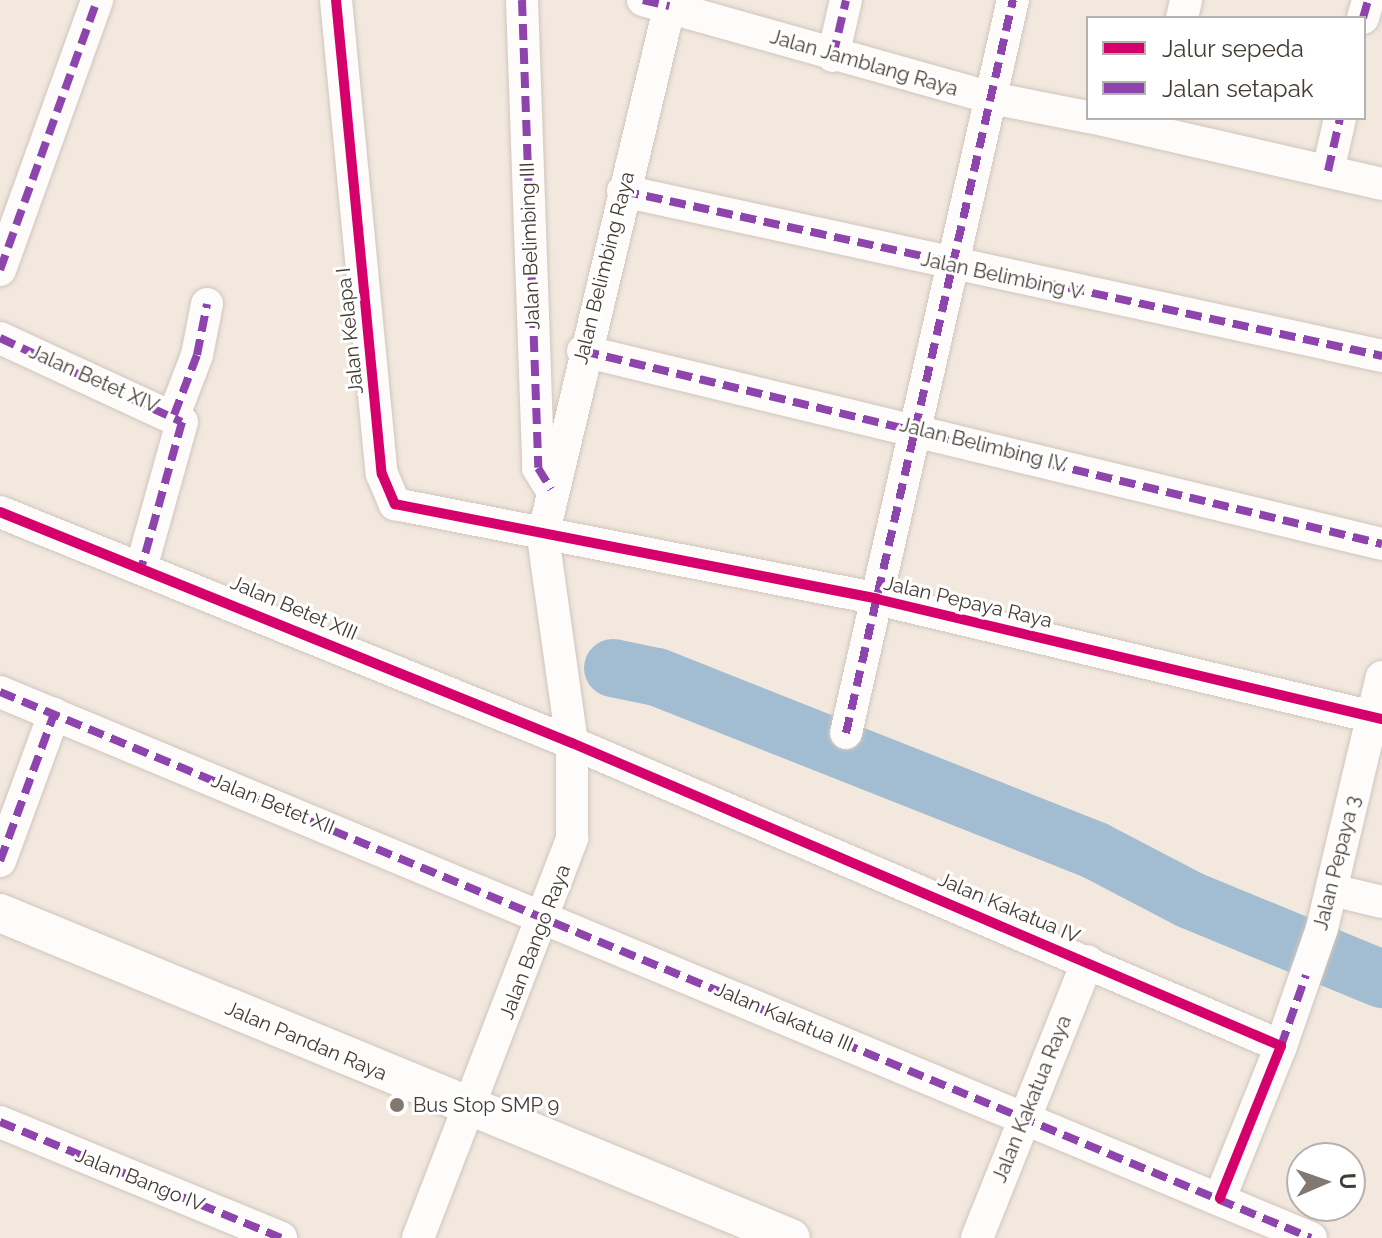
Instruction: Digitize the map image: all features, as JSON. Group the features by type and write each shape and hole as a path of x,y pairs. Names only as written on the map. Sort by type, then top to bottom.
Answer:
{"street":[{"path":"0,270 97,0"},
{"name":"Jalan Kelapa I","path":"336,0 384,486 405,509 543,536"},
{"name":"Jalan Belimbing III","path":"522,0 538,468 551,489"},
{"path":"833,56 846,0"},
{"path":"846,733 1013,0"},
{"name":"Jalan Belimbing Raya","path":"543,536 551,489 623,191 661,2"},
{"name":"Jalan Jamblang Raya","path":"661,2 833,56 991,98 1086,116"},
{"name":"Jalan Jamblang Raya","path":"1120,120 1158,124 1382,184"},
{"path":"1328,171 1340,120"},
{"name":"Jalan Belimbing V","path":"623,191 953,266 1382,356"},
{"path":"174,415 197,355 207,304"},
{"name":"Jalan Betet XIV","path":"0,338 174,415 183,435 142,565"},
{"name":"Jalan Belimbing IV","path":"583,351 1382,544"},
{"name":"Jalan Betet XIII","path":"0,512 142,565 572,743"},
{"name":"Jalan Pepaya Raya","path":"543,536 877,599 1378,718"},
{"name":"Jalan Bango Raya","path":"418,1238 546,917 572,838 572,743 543,536"},
{"name":"Jalan Pepaya 3","path":"1281,1046 1322,928 1378,718 1382,677"},
{"name":"Jalan Betet XII","path":"0,692 546,917"},
{"path":"0,861 54,714"},
{"name":"Jalan Kakatua IV","path":"572,743 1281,1046"},
{"path":"1332,890 1382,902"},
{"name":"Jalan Pandan Raya","path":"0,913 791,1238"},
{"name":"Jalan Kakatua III","path":"546,917 1311,1238"},
{"name":"Jalan Kakatua Raya","path":"977,1238 1022,1118 1088,961"},
{"path":"1220,1198 1281,1046"},
{"name":"Jalan Bango IV","path":"0,1122 281,1238"}],"waterway":[{"path":"613,668 657,677 1096,851 1190,900 1382,979"}],"marked path":[{"path":"0,270 97,0"},
{"path":"522,0 538,468 551,489"},
{"path":"643,0 669,6"},
{"path":"833,56 846,0"},
{"path":"846,733 1013,0"},
{"path":"1364,16 1368,0"},
{"path":"1328,171 1340,120"},
{"path":"623,191 1382,356"},
{"path":"174,415 197,355 207,304"},
{"path":"0,338 182,422 142,565"},
{"path":"583,351 1382,544"},
{"path":"0,692 1311,1238"},
{"path":"0,861 54,714"},
{"path":"1281,1046 1306,975"},
{"path":"0,1122 281,1238"}],"cycle path":[{"path":"336,0 382,474 395,504 877,599 1382,719"},
{"path":"0,512 572,743 1281,1046 1220,1198"}],"place":[{"name":"Bus Stop SMP 9","path":"397,1105"}]}
